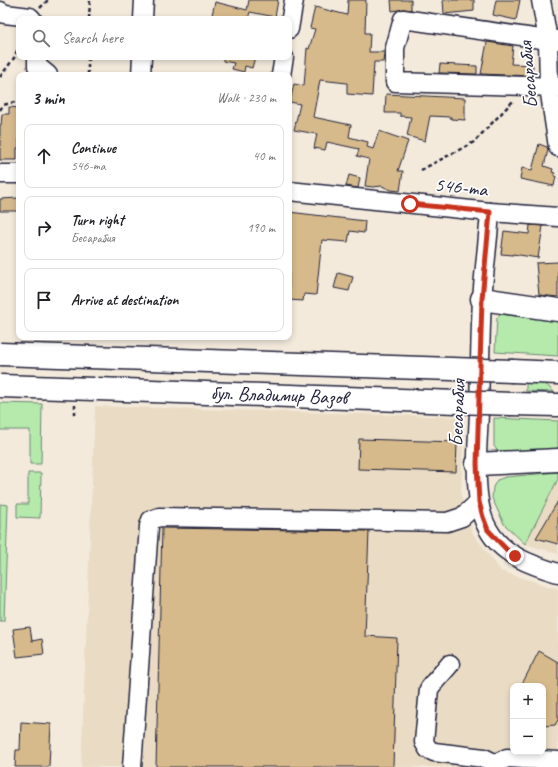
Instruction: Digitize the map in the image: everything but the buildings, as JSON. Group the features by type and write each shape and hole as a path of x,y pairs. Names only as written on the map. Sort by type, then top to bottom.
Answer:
{"main road":[{"path":"482,299 558,310"},
{"name":"бул. Владимир Вазов","path":"0,354 558,373"},
{"name":"бул. Владимир Вазов","path":"0,386 558,405"},
{"path":"477,464 558,460"}],"street":[{"path":"143,16 144,0"},
{"path":"291,16 294,0"},
{"name":"Бесарабия","path":"540,0 553,40 558,147"},
{"path":"0,11 6,14 22,16"},
{"path":"553,40 403,19 395,48 396,82 554,87"},
{"path":"37,60 37,66 44,72"},
{"path":"141,72 142,60"},
{"path":"282,72 284,60"},
{"path":"0,174 16,174"},
{"name":"546-та","path":"292,191 490,212 558,217"},
{"name":"Бесарабия","path":"490,212 482,299 477,464 479,502 488,530 507,550 530,564 558,573"},
{"path":"132,767 149,526 152,520 159,517 447,522 462,517 479,502"},
{"path":"450,664 429,690 424,742 428,749 434,752 484,758 490,761 493,766 507,758 558,761"}],"path":[{"path":"89,16 90,0"},
{"path":"0,78 16,53"},
{"path":"88,60 88,72"},
{"path":"421,170 474,142 519,95"},
{"path":"0,110 2,104 16,102"}],"shaded area":[{"path":"95,406 464,417 461,495 472,532 501,571 558,589 558,767 81,767"},
{"path":"558,472 558,554 525,544 504,524 492,498 493,487 497,480 506,477"}],"green space":[{"path":"500,314 558,322 558,356 495,352 497,318"},
{"path":"526,382 538,382 544,384 551,388 554,392 526,391"},
{"path":"0,403 42,404 41,464 30,464 30,430 0,430"},
{"path":"494,418 558,421 558,450 499,453 494,446"},
{"path":"558,472 558,479 525,544 504,524 492,498 493,487 497,480 506,477"},
{"path":"28,473 41,473 40,518 17,517 17,504 28,504"},
{"path":"0,504 8,505 4,621 0,621"}],"route":[{"path":"410,204 490,212 482,299 477,476 479,502 488,530 497,541 515,556"}]}
